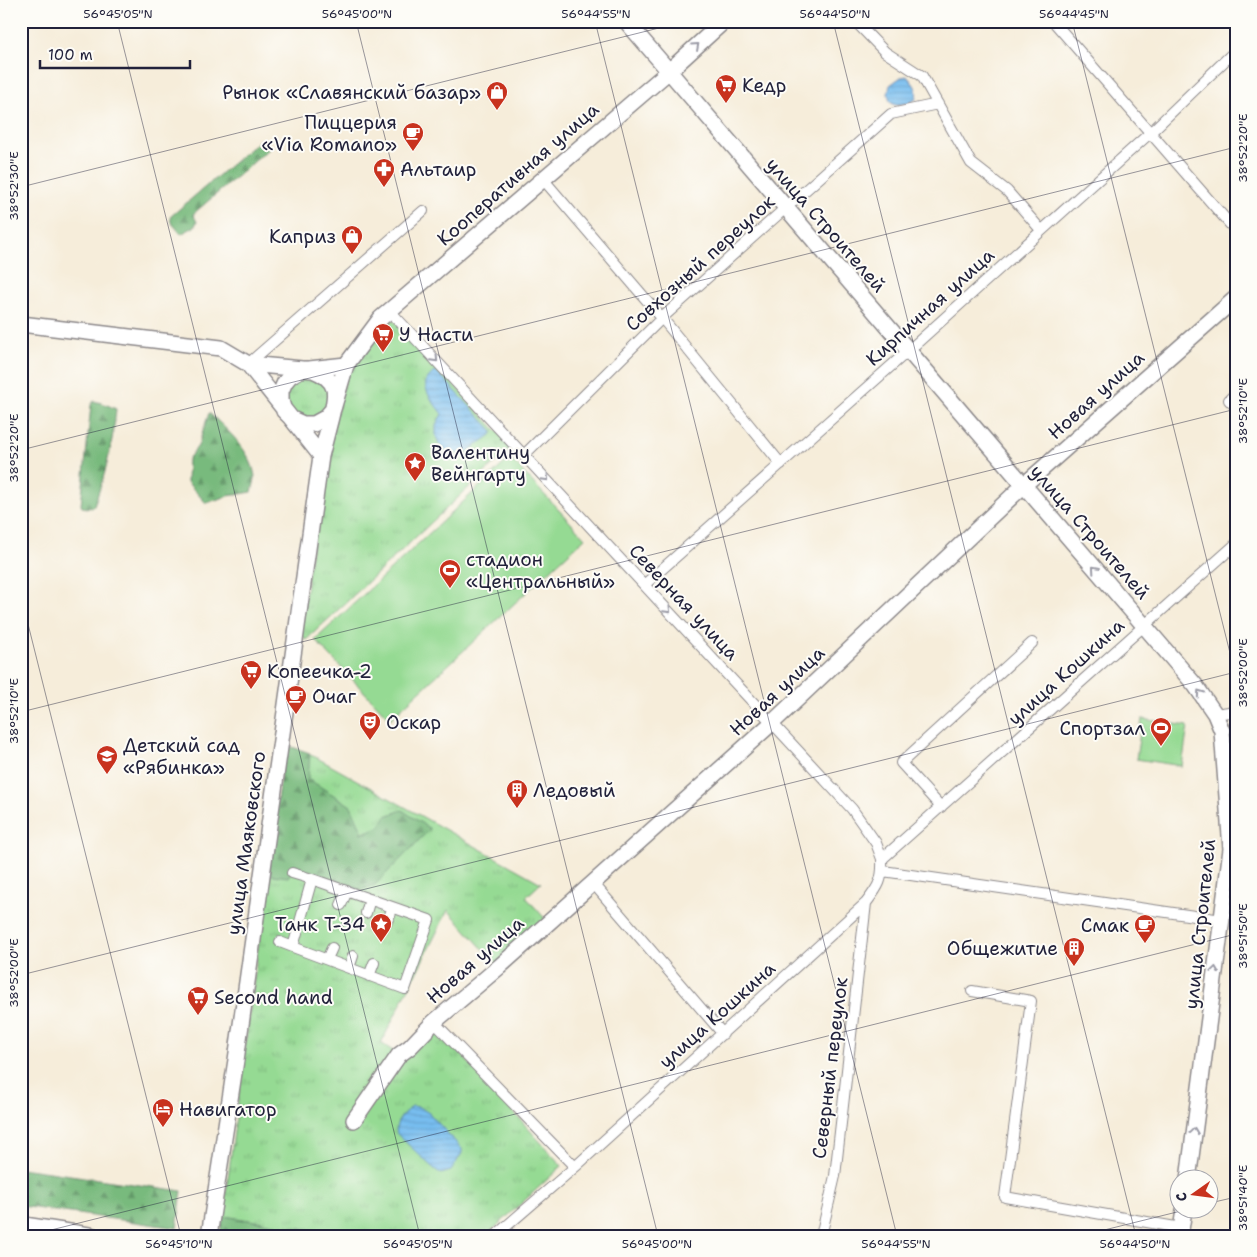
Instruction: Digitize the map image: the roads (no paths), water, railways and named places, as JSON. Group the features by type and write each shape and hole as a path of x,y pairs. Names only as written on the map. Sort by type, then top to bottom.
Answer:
{"main road":[{"path":"21,1225 92,1236"}],"street":[{"name":"улица Строителей","path":"626,21 1195,684 1215,714 1222,731 1231,849 1189,1170"},
{"name":"Кооперативная улица","path":"346,365 381,318 668,72 724,21"},
{"path":"855,21 885,52 922,76 971,163 1007,191 1041,230"},
{"path":"1053,21 1236,231"},
{"name":"Кирпичная улица","path":"644,585 1150,133 1236,50"},
{"name":"Совхозный переулок","path":"524,455 662,318 891,114 938,104"},
{"path":"543,179 662,318 781,464"},
{"path":"248,364 423,211"},
{"name":"Новая улица","path":"354,1120 398,1055 772,723 1024,485 1236,298"},
{"name":"Северная улица","path":"390,310 852,809 876,843 882,858"},
{"path":"21,324 221,348 248,364 321,456"},
{"path":"248,364 313,370 323,374 333,384 336,396 333,409"},
{"path":"346,365 333,409 325,418 314,424 303,424 292,419 284,410 281,401 281,391 290,376 300,370 346,365"},
{"path":"1236,393 1229,400 1236,407"},
{"name":"улица Маяковского","path":"209,1236 236,1060 321,456 333,409"},
{"name":"улица Кошкина","path":"495,1236 723,1034 866,903 879,886 883,872 882,858 1236,544"},
{"path":"941,807 901,763 1032,643"},
{"path":"1215,714 1236,712"},
{"path":"883,872 1222,920"},
{"path":"280,942 405,989 429,920 292,873"},
{"path":"293,946 312,879"},
{"path":"593,883 723,1034"},
{"path":"341,905 347,891"},
{"path":"366,913 370,899"},
{"name":"Северный переулок","path":"821,1236 835,1176 866,903"},
{"path":"387,921 393,908"},
{"path":"327,960 332,948"},
{"path":"349,968 353,956"},
{"path":"369,976 374,963"},
{"path":"972,991 1031,1001 1005,1197 1181,1232"},
{"path":"434,1022 574,1167"}],"water":[{"path":"907,76 916,89 916,99 909,103 895,105 890,102 888,94 890,85 901,77"},
{"path":"434,372 438,373 493,431 491,435 468,451 448,453 439,444 436,436 436,425 442,414 431,399 426,386 427,379"},
{"path":"412,1106 419,1107 429,1113 462,1149 462,1153 451,1171 441,1174 397,1134 398,1122"}],"place":[{"name":"Кедр","path":"726,104"},
{"name":"Рынок «Славянский базар»","path":"497,111"},
{"name":"Пиццерия «Via Romano»","path":"413,152"},
{"name":"Альтаир","path":"384,188"},
{"name":"Каприз","path":"352,255"},
{"name":"У Насти","path":"383,353"},
{"name":"Валентину Вейнгарту","path":"415,482"},
{"name":"стадион «Центральный»","path":"450,589"},
{"name":"Копеечка-2","path":"251,690"},
{"name":"Очаг","path":"296,715"},
{"name":"Оскар","path":"370,741"},
{"name":"Спортзал","path":"1161,747"},
{"name":"Детский сад «Рябинка»","path":"107,775"},
{"name":"Ледовый","path":"517,809"},
{"name":"Танк Т-34","path":"381,943"},
{"name":"Смак","path":"1145,944"},
{"name":"Общежитие","path":"1074,967"},
{"name":"Second hand","path":"198,1016"},
{"name":"Навигатор","path":"163,1128"}]}
